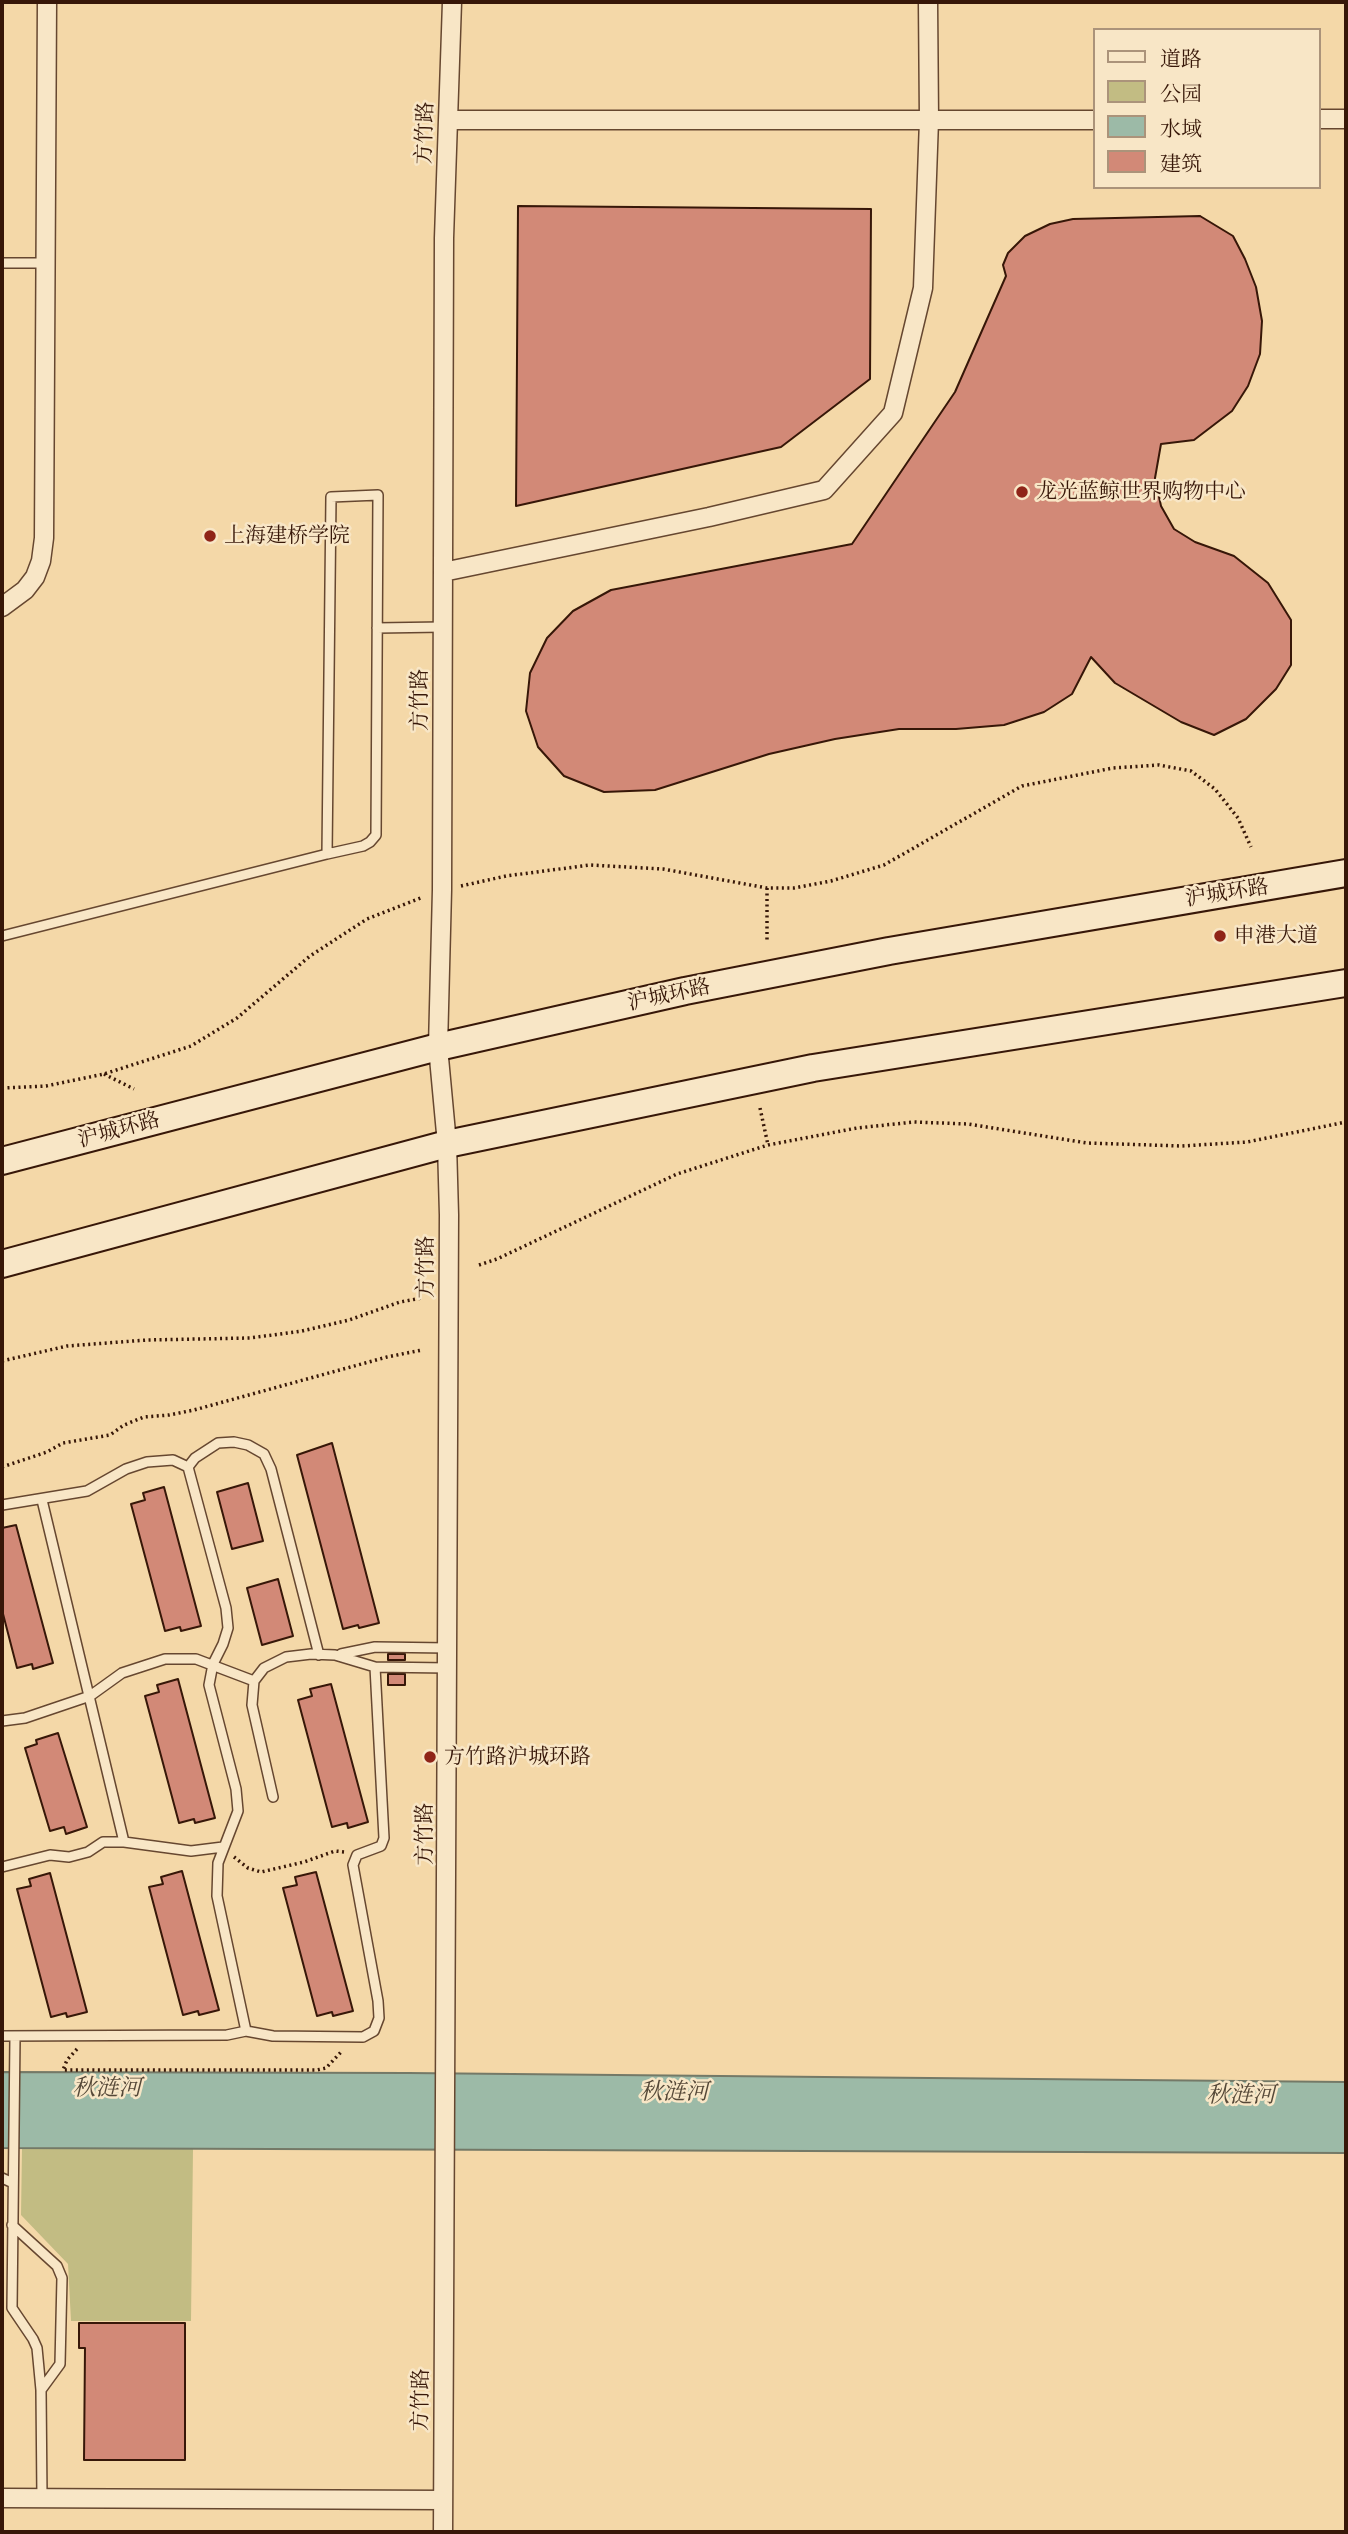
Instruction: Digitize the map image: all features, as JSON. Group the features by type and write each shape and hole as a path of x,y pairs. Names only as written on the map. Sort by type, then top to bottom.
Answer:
{"main road":[{"name":"沪城环路","path":"2,1161 438,1047 685,991 889,951 1346,873"},
{"path":"2,1264 447,1144 813,1068 1346,983"}],"street":[{"path":"2,607 25,590 35,577 43,550 47,2"},
{"name":"方竹路","path":"443,2532 449,1215 447,1144 438,1047 442,890 444,252 452,2"},
{"path":"443,572 709,517 824,490 893,413 923,288 929,120 928,2"},
{"path":"1320,119 1346,119"},
{"path":"448,120 1092,120"},
{"path":"2,2498 443,2500"}],"lane":[{"path":"2,264 45,263"},
{"path":"2,936 363,846 376,835 378,495 331,497 327,854"},
{"path":"377,628 443,627"},
{"path":"188,1467 206,1449 218,1443 248,1444 264,1454 271,1469 319,1654"},
{"path":"2,1505 87,1491 126,1469 147,1462 173,1461 188,1467"},
{"path":"188,1467 226,1608 228,1628 213,1664 209,1685 236,1789 238,1811 218,1863 216,1896 246,2031"},
{"path":"42,1500 124,1842"},
{"path":"335,1655 375,1647 448,1648"},
{"path":"273,1797 252,1705 254,1681 264,1668 286,1657 319,1654 335,1655 375,1667 448,1668"},
{"path":"2,1721 25,1717 90,1696 122,1673 165,1659 196,1659 254,1681"},
{"path":"2,2036 227,2035 246,2031 265,2035 363,2037 374,2031 379,2018 353,1864 357,1855 381,1846 384,1839 375,1667"},
{"path":"2,1867 50,1855 79,1855 103,1842 124,1842 191,1851 223,1847"},
{"path":"15,2037 12,2225 7,2308 33,2339 37,2348 41,2390 42,2498"},
{"path":"2,2178 13,2183"},
{"path":"12,2225 57,2266 62,2278 60,2364 41,2390"}],"path":[{"path":"2,1088 46,1086 104,1074 191,1046 237,1018 310,956 367,919 442,890 506,876 590,865 663,869 767,888 794,888 884,865 1022,786 1113,768 1160,765 1191,771 1215,789 1238,818 1251,847"},
{"path":"767,888 767,942"},
{"path":"104,1074 134,1089"},
{"path":"760,1108 768,1145"},
{"path":"479,1265 677,1174 768,1145 857,1128 914,1122 968,1124 1087,1143 1182,1146 1247,1142 1346,1122"},
{"path":"2,1361 67,1346 147,1340 250,1338 302,1331 349,1320 422,1297"},
{"path":"2,1467 47,1452 63,1443 110,1435 144,1417 181,1412 422,1350"},
{"path":"223,1847 248,1868 261,1872 304,1862 335,1850 357,1855"},
{"path":"79,2036 79,2046 67,2060 63,2070 317,2070 326,2068 335,2060 346,2045 348,2037"}],"green space":[{"path":"22,2148 193,2149 191,2321 71,2321 68,2264 21,2215"}],"water":[{"name":"秋涟河","path":"2,2072 1346,2082 1346,2153 2,2148"}],"building":[{"path":"518,206 871,209 870,379 781,447 516,506"},
{"name":"龙光蓝鲸世界购物中心","path":"1200,216 1233,236 1245,259 1256,287 1262,321 1260,354 1248,386 1232,411 1194,440 1161,444 1155,478 1161,506 1174,529 1195,542 1234,556 1268,583 1291,620 1291,665 1276,689 1246,719 1214,735 1181,722 1115,683 1091,657 1072,694 1044,712 1004,725 956,729 899,729 835,739 769,754 655,790 604,792 564,776 538,747 526,711 530,673 547,638 573,611 611,590 852,544 955,392 1006,276 1003,265 1008,253 1025,236 1050,224 1073,219"},
{"path":"332,1443 379,1623 359,1628 358,1625 343,1629 297,1455"},
{"path":"248,1483 263,1541 232,1549 217,1492"},
{"path":"164,1487 201,1626 181,1631 180,1627 165,1631 131,1504 145,1500 143,1493"},
{"path":"16,1525 53,1663 33,1669 32,1664 17,1668 2,1610 2,1528"},
{"path":"278,1579 293,1636 262,1645 247,1588"},
{"path":"388,1654 405,1654 405,1660 388,1660"},
{"path":"388,1674 405,1674 405,1685 388,1685"},
{"path":"178,1679 215,1818 195,1823 194,1819 179,1823 145,1696 159,1692 157,1685"},
{"path":"331,1684 368,1822 348,1828 347,1823 332,1827 298,1700 312,1696 310,1689"},
{"path":"58,1733 87,1827 66,1834 64,1827 50,1831 25,1748 37,1744 36,1740"},
{"path":"182,1871 219,2010 199,2015 198,2011 183,2015 149,1887 163,1884 161,1877"},
{"path":"316,1872 353,2011 333,2016 332,2012 317,2016 283,1888 297,1885 295,1877"},
{"path":"50,1873 87,2012 67,2017 66,2013 51,2017 17,1889 31,1886 29,1879"},
{"path":"79,2323 185,2323 185,2460 84,2460 85,2348 79,2348"}],"place":[{"name":"龙光蓝鲸世界购物中心","path":"1022,492"},
{"name":"上海建桥学院","path":"210,536"},
{"name":"申港大道","path":"1220,936"},
{"name":"方竹路沪城环路","path":"430,1757"}]}
